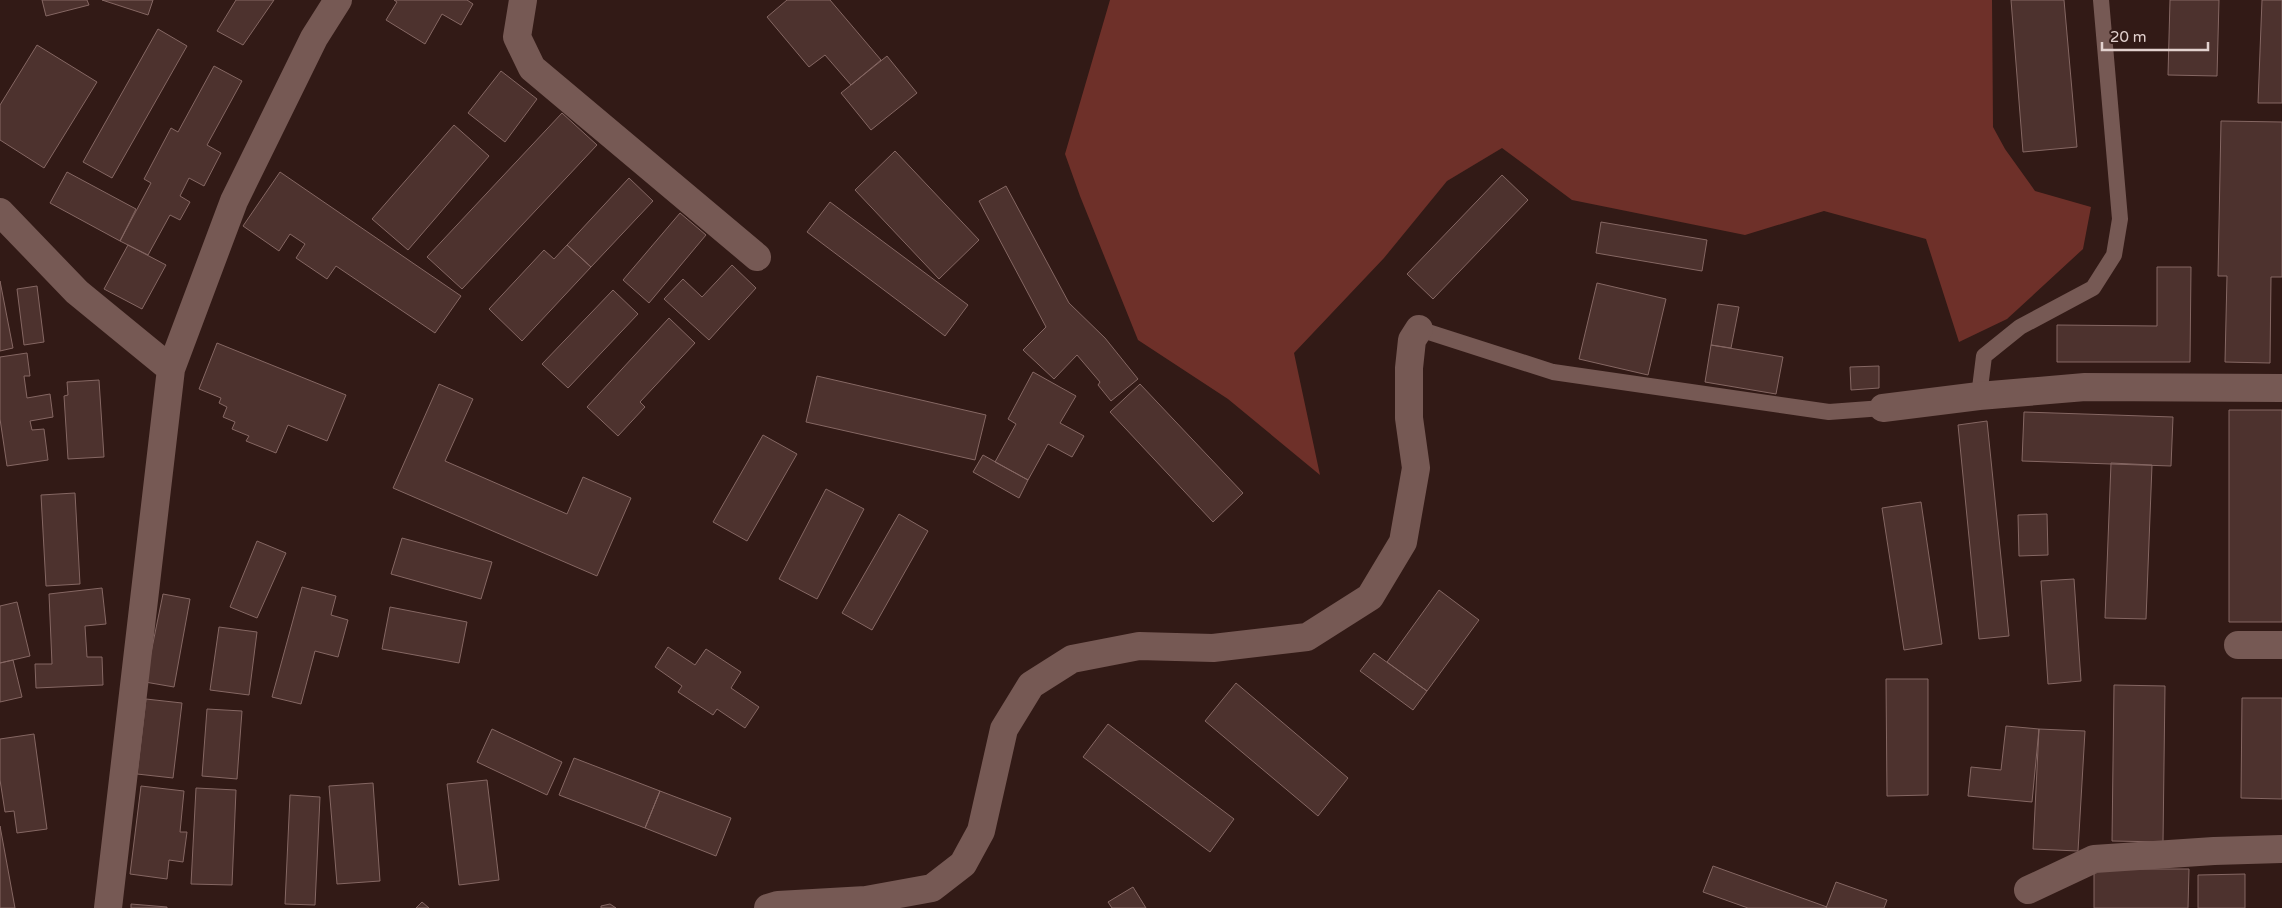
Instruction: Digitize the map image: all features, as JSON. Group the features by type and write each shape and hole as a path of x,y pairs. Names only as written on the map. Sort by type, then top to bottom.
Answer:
{"street":[{"path":"108,908 171,369 234,202 314,38 338,0"},
{"path":"523,0 517,37 532,68 758,257"},
{"path":"0,212 77,292 171,369"},
{"path":"768,908 778,905 866,900 932,888 963,864 980,831 1004,729 1031,685 1072,659 1139,646 1212,648 1307,637 1370,597 1404,542 1416,468 1409,418 1409,368 1412,340 1419,329"},
{"path":"1883,408 1979,396 2085,386 2282,388"},
{"path":"2238,645 2282,644"},
{"path":"2028,890 2094,859 2214,851 2282,849"}],"lane":[{"path":"1979,396 1984,356 2020,327 2093,288 2114,255 2120,219 2102,0"},
{"path":"1419,329 1553,372 1829,412 1883,408"}],"shaded area":[{"path":"1110,0 1992,0 1993,127 2005,149 2035,191 2091,207 2083,249 2007,319 1959,342 1926,239 1824,211 1745,235 1572,200 1502,148 1447,181 1384,258 1294,353 1320,475 1228,399 1138,340 1065,154"}],"building":[{"path":"42,0 87,0 89,5 46,16"},
{"path":"102,0 153,0 148,15"},
{"path":"236,0 274,0 243,45 217,31"},
{"path":"394,0 467,0 473,4 461,25 442,14 425,44 386,20 397,2"},
{"path":"787,0 830,0 881,60 851,85 825,55 809,67 767,17"},
{"path":"2011,0 2064,0 2077,147 2023,152"},
{"path":"2170,0 2219,0 2217,76 2168,75"},
{"path":"2262,0 2282,0 2282,103 2258,103"},
{"path":"158,29 187,46 112,178 83,162"},
{"path":"37,45 97,82 44,168 0,140 0,105"},
{"path":"887,56 917,93 871,130 841,93"},
{"path":"214,66 242,81 207,145 221,153 204,186 189,178 180,196 190,202 180,220 170,215 148,255 120,241 151,183 144,179 171,128 178,132"},
{"path":"501,71 537,99 505,142 468,113"},
{"path":"562,113 597,145 462,289 427,257"},
{"path":"2221,121 2282,122 2282,277 2271,277 2270,363 2225,362 2227,276 2218,276"},
{"path":"454,125 489,156 408,250 372,219"},
{"path":"895,151 979,240 939,279 855,190"},
{"path":"67,172 136,209 120,241 50,203"},
{"path":"280,172 461,296 435,333 336,266 327,279 296,258 305,244 290,234 279,251 243,226"},
{"path":"1502,175 1528,200 1433,299 1407,274"},
{"path":"629,178 653,201 591,267 567,245"},
{"path":"1006,186 1069,303 1105,338 1138,379 1111,401 1098,385 1100,382 1077,355 1054,379 1023,350 1046,327 979,201"},
{"path":"830,202 968,305 945,336 807,232"},
{"path":"680,213 706,235 649,303 623,280"},
{"path":"1601,222 1707,240 1702,271 1596,253"},
{"path":"128,245 166,265 142,309 104,289"},
{"path":"567,245 591,267 522,341 489,309 544,250 554,259"},
{"path":"732,265 756,288 709,340 664,299 683,279 702,297"},
{"path":"2157,267 2191,267 2190,362 2057,362 2057,325 2157,326"},
{"path":"0,281 13,348 0,351"},
{"path":"1597,283 1666,299 1648,375 1579,359"},
{"path":"37,286 44,342 24,345 17,289"},
{"path":"613,290 638,314 568,388 542,364"},
{"path":"1718,304 1739,307 1731,348 1711,345"},
{"path":"669,318 695,343 640,402 645,407 618,436 587,407"},
{"path":"217,343 346,395 327,441 288,425 276,453 246,441 249,436 232,429 235,422 223,417 227,407 219,403 221,398 199,389"},
{"path":"1711,345 1783,357 1776,394 1705,382"},
{"path":"27,353 30,376 24,376 27,398 50,394 53,417 30,421 32,430 44,429 48,460 7,466 0,419 0,357"},
{"path":"1879,366 1879,388 1851,390 1850,367"},
{"path":"1033,372 1076,396 1060,423 1084,436 1072,457 1048,444 1028,480 995,462 1016,424 1008,419"},
{"path":"817,376 986,415 975,460 806,422"},
{"path":"99,380 104,457 68,459 64,396 68,395 67,382"},
{"path":"439,384 473,399 445,461 567,514 583,477 631,498 597,576 393,488"},
{"path":"1140,384 1243,493 1213,522 1110,412"},
{"path":"2229,410 2282,410 2282,622 2229,622"},
{"path":"2024,412 2173,417 2171,466 2022,461"},
{"path":"1987,421 2009,636 1979,639 1958,425"},
{"path":"763,435 797,454 747,541 713,522"},
{"path":"983,455 1028,480 1019,498 973,472"},
{"path":"2111,463 2152,465 2146,619 2105,618"},
{"path":"826,489 864,509 817,599 779,579"},
{"path":"75,493 80,584 46,586 41,495"},
{"path":"1921,502 1942,644 1904,650 1882,508"},
{"path":"899,514 928,531 872,630 842,613"},
{"path":"2047,514 2048,555 2019,556 2018,515"},
{"path":"402,538 492,562 481,599 391,574"},
{"path":"257,541 286,553 257,618 230,607"},
{"path":"2074,579 2081,681 2048,684 2041,581"},
{"path":"302,587 336,596 331,615 348,620 338,657 315,651 301,704 272,697"},
{"path":"102,588 106,624 85,626 87,657 102,657 103,685 36,688 35,664 52,664 49,594"},
{"path":"1439,590 1479,620 1427,691 1387,662"},
{"path":"163,594 190,599 174,687 145,682"},
{"path":"17,602 30,656 0,663 0,606"},
{"path":"390,607 467,622 459,663 382,649"},
{"path":"219,627 257,632 249,695 210,690"},
{"path":"668,647 695,665 706,649 741,672 731,688 759,707 745,728 717,709 713,715 678,692 682,686 655,667"},
{"path":"1374,653 1427,691 1413,710 1360,671"},
{"path":"13,660 22,697 0,702 0,663"},
{"path":"1886,679 1928,679 1928,795 1887,796"},
{"path":"1236,683 1348,778 1318,816 1205,721"},
{"path":"2114,685 2165,686 2163,842 2112,841"},
{"path":"2242,698 2282,698 2282,799 2241,798"},
{"path":"146,699 182,703 173,778 137,774"},
{"path":"207,709 242,711 237,779 202,776"},
{"path":"1108,724 1234,819 1210,852 1083,757"},
{"path":"2006,726 2039,729 2032,802 1968,796 1971,767 2001,770"},
{"path":"492,729 562,762 547,795 477,762"},
{"path":"2039,729 2085,731 2078,851 2033,849"},
{"path":"34,734 47,829 17,833 14,811 5,812 0,780 0,739"},
{"path":"574,758 660,791 645,828 559,795"},
{"path":"487,780 499,880 459,885 447,784"},
{"path":"373,783 380,881 337,884 329,786"},
{"path":"141,786 184,791 180,832 187,832 183,862 169,860 167,879 130,874"},
{"path":"196,788 236,790 232,885 191,884"},
{"path":"660,791 731,818 716,856 645,828"},
{"path":"290,795 320,797 315,905 285,904"},
{"path":"0,826 15,908 0,908"},
{"path":"1713,866 1827,907 1748,908 1703,892"},
{"path":"2094,869 2189,869 2188,908 2094,908"},
{"path":"2245,874 2245,908 2198,908 2198,875"},
{"path":"1836,882 1887,900 1884,908 1826,908"},
{"path":"1133,887 1146,908 1112,908 1108,902"},
{"path":"422,902 429,908 416,908"},
{"path":"131,904 167,907 167,908 131,908"},
{"path":"610,904 616,908 601,908 601,906"}]}
